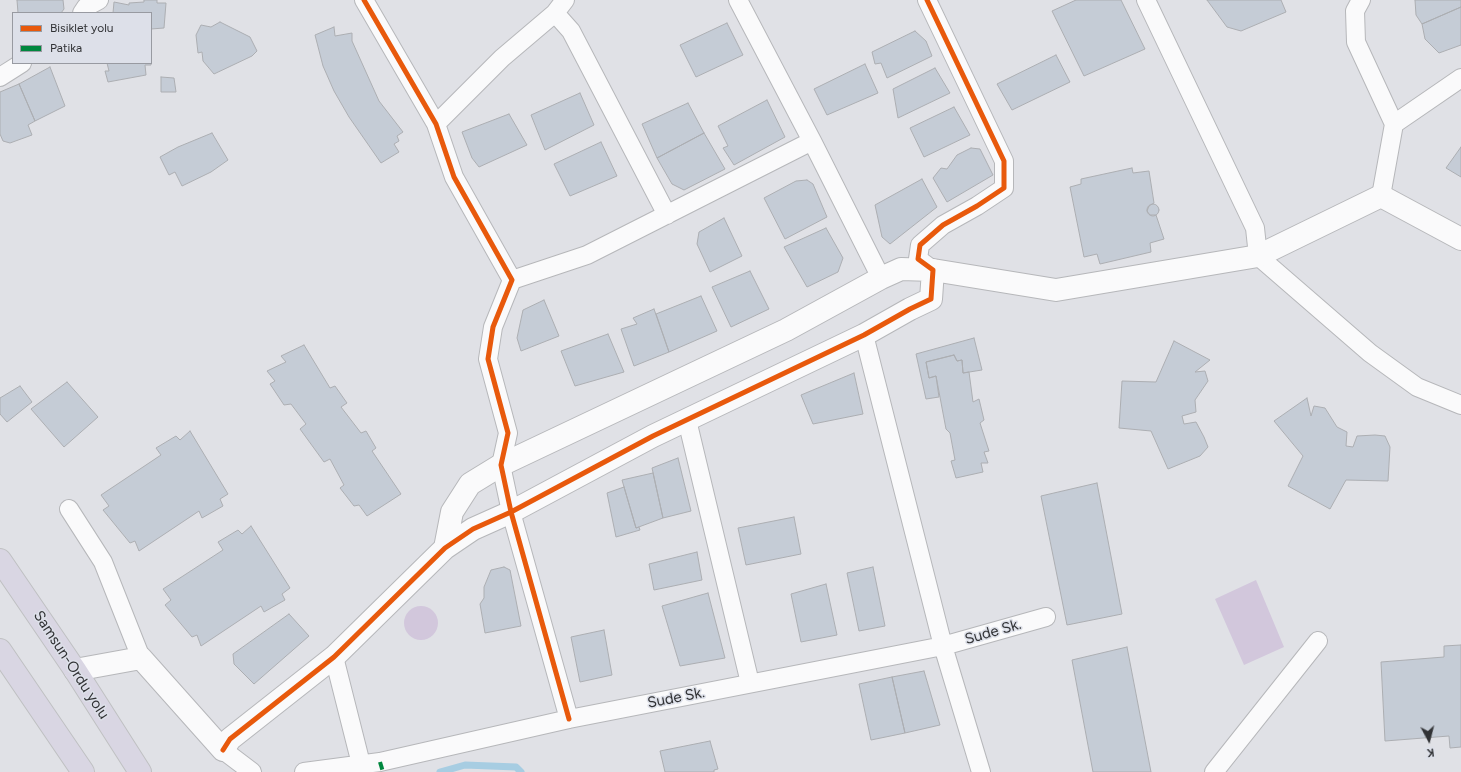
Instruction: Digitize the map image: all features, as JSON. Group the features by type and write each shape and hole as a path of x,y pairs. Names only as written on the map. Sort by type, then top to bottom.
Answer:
{"highway":[{"name":"Samsun-Ordu yolu","path":"0,560 75,670 140,772"},
{"path":"0,650 77,764"}],"street":[{"path":"83,12 86,7 99,0"},
{"path":"364,0 436,124 454,177 512,280"},
{"path":"738,0 812,141 881,278"},
{"path":"927,0 1004,161 1004,188 944,225 920,245 918,259 933,270"},
{"path":"1146,0 1255,228 1258,256 1370,353 1417,388 1461,405"},
{"path":"1361,0 1355,11 1356,42 1394,124 1381,196"},
{"path":"436,124 502,58 560,7 667,215"},
{"path":"0,77 20,64"},
{"path":"1394,124 1461,78"},
{"path":"568,719 511,512 501,465 508,433 488,359 493,327 512,280 587,255 812,141"},
{"path":"445,548 452,512 470,484 501,465 786,330 900,269 933,270 1056,290 1258,256 1381,196"},
{"path":"1381,196 1461,239"},
{"path":"223,750 230,739 334,657 445,548 473,529 511,512 653,436 864,335 931,299 933,270"},
{"path":"864,335 943,646 981,772"},
{"path":"687,420 750,683"},
{"path":"69,509 103,562 141,658 223,750 252,772"},
{"name":"Sude Sk.","path":"304,772 380,762 568,719 943,646 1046,617"},
{"path":"1214,772 1318,641"},
{"path":"334,657 361,764"},
{"path":"75,670 141,658"}],"shaded area":[{"path":"1256,580 1284,647 1244,665 1215,599"},
{"path":"424,606 433,611 437,616 437,630 433,635 428,639 418,640 414,639 405,630 404,620 405,616 414,607"}],"building":[{"path":"17,0 63,0 64,9 62,12 18,12"},
{"path":"144,0 157,0 157,3 166,3 164,28 152,29 152,12 113,12 114,2 129,5 129,3 144,2"},
{"path":"1076,0 1121,0 1145,49 1084,76 1052,11"},
{"path":"1207,0 1281,0 1286,12 1241,31 1227,27"},
{"path":"1415,0 1461,0 1461,7 1422,24 1416,15"},
{"path":"1461,7 1461,45 1439,53 1425,39 1422,24"},
{"path":"220,22 250,37 257,51 252,56 214,74 203,61 202,52 198,53 196,35 201,25 211,27"},
{"path":"727,23 743,55 696,77 680,45"},
{"path":"334,27 335,36 352,33 352,41 379,101 403,132 397,136 399,141 394,144 399,152 381,163 349,117 334,91 323,66 315,35"},
{"path":"915,31 926,41 932,56 887,78 881,63 875,64 872,52"},
{"path":"1056,55 1070,82 1012,110 997,84"},
{"path":"107,64 151,64 145,65 146,75 108,82 105,71 109,71"},
{"path":"865,64 878,93 827,115 814,89"},
{"path":"50,67 65,106 35,121 19,84"},
{"path":"935,68 950,93 898,118 893,89"},
{"path":"161,77 174,78 176,92 161,92"},
{"path":"19,84 35,121 28,125 32,135 10,143 3,141 0,134 0,92"},
{"path":"580,93 594,125 545,150 531,115"},
{"path":"767,100 785,137 734,165 723,148 728,146 718,126"},
{"path":"688,103 704,133 657,158 642,124"},
{"path":"954,107 970,135 924,157 910,128"},
{"path":"509,114 527,145 479,167 472,158 462,132"},
{"path":"212,133 228,160 211,172 182,186 175,172 169,175 160,157 178,147"},
{"path":"704,133 725,169 684,190 672,184 657,158"},
{"path":"601,142 617,176 570,196 554,164"},
{"path":"1461,147 1461,177 1446,168"},
{"path":"971,148 980,149 993,175 947,202 933,178 941,168 947,169 957,155"},
{"path":"1132,168 1133,173 1149,171 1154,203 1149,206 1147,211 1150,215 1156,215 1164,239 1150,243 1151,252 1100,264 1097,254 1084,257 1070,187 1081,184 1081,179"},
{"path":"922,179 937,207 890,244 882,237 875,205"},
{"path":"807,180 813,184 827,217 785,239 764,198 796,181"},
{"path":"1151,204 1155,204 1159,210 1155,216 1151,216 1147,212 1147,208"},
{"path":"724,218 742,256 710,272 697,244 699,232"},
{"path":"826,228 843,258 838,272 807,287 784,247"},
{"path":"750,271 769,309 731,327 712,287"},
{"path":"701,296 717,331 669,352 656,314"},
{"path":"544,300 559,336 521,351 517,338 523,310"},
{"path":"654,309 669,352 634,366 621,329 637,324 633,318"},
{"path":"608,334 624,372 575,386 561,351"},
{"path":"974,338 982,370 963,373 962,360 957,361 954,355 926,362 929,378 936,376 939,397 926,399 916,354"},
{"path":"1174,341 1210,360 1195,372 1205,371 1208,381 1195,400 1196,412 1182,416 1184,424 1196,422 1208,447 1200,456 1168,469 1151,431 1119,428 1122,381 1156,382"},
{"path":"304,345 330,388 335,386 347,403 341,407 361,433 366,431 376,448 372,451 401,494 367,516 359,505 354,506 340,488 344,485 330,459 324,462 300,429 306,424 291,404 284,405 270,384 275,381 267,371 286,362 281,356"},
{"path":"954,355 957,361 962,360 963,373 969,372 973,402 979,399 984,420 980,423 989,451 984,452 988,463 981,463 983,472 956,478 951,461 955,460 950,433 946,429 936,376 929,378 926,362"},
{"path":"854,373 863,414 813,424 801,395"},
{"path":"67,382 98,417 64,447 31,409"},
{"path":"20,386 32,402 7,422 0,414 0,398"},
{"path":"1307,398 1311,416 1314,406 1325,408 1337,427 1347,432 1346,446 1353,447 1357,436 1385,436 1390,447 1388,481 1346,480 1330,509 1288,486 1303,456 1274,421"},
{"path":"190,431 228,494 220,499 223,506 202,518 199,511 139,551 135,541 130,543 103,510 109,506 101,495 161,455 156,448 176,436 180,440"},
{"path":"678,458 691,511 663,518 652,468"},
{"path":"653,473 663,518 636,528 622,480"},
{"path":"1097,483 1122,614 1067,625 1041,496"},
{"path":"624,487 636,528 639,527 640,530 616,537 607,493"},
{"path":"794,517 801,554 746,565 738,528"},
{"path":"251,526 290,588 282,594 285,600 264,612 261,606 201,646 197,635 192,637 165,605 171,600 163,589 223,550 218,542 238,530 242,534"},
{"path":"697,552 702,580 654,590 649,564"},
{"path":"504,567 510,570 521,626 485,633 480,604 484,598 484,587 491,570"},
{"path":"873,567 885,626 859,631 847,573"},
{"path":"826,584 837,635 801,642 791,594"},
{"path":"708,593 725,658 680,666 662,606"},
{"path":"289,614 309,636 254,684 234,664 233,654"},
{"path":"604,630 612,675 580,682 571,637"},
{"path":"1461,645 1461,747 1450,748 1449,736 1385,741 1381,662 1444,657 1444,646"},
{"path":"1127,647 1151,772 1093,772 1072,660"},
{"path":"924,671 940,725 905,733 892,677"},
{"path":"892,677 905,733 871,740 859,684"},
{"path":"710,741 718,769 714,770 714,772 665,772 660,751"}],"waterway":[{"path":"440,772 465,765 516,767 521,772"}],"marked path":[{"path":"380,762 383,772"}],"cycle path":[{"path":"364,0 436,124 454,177 512,280 493,327 488,359 508,433 501,465 511,512 569,719"},
{"path":"223,750 230,739 334,657 445,548 473,529 511,512 653,436 864,335 931,299 933,270 918,259 920,245 943,225 977,206 1004,188 1004,161 927,0"}]}
